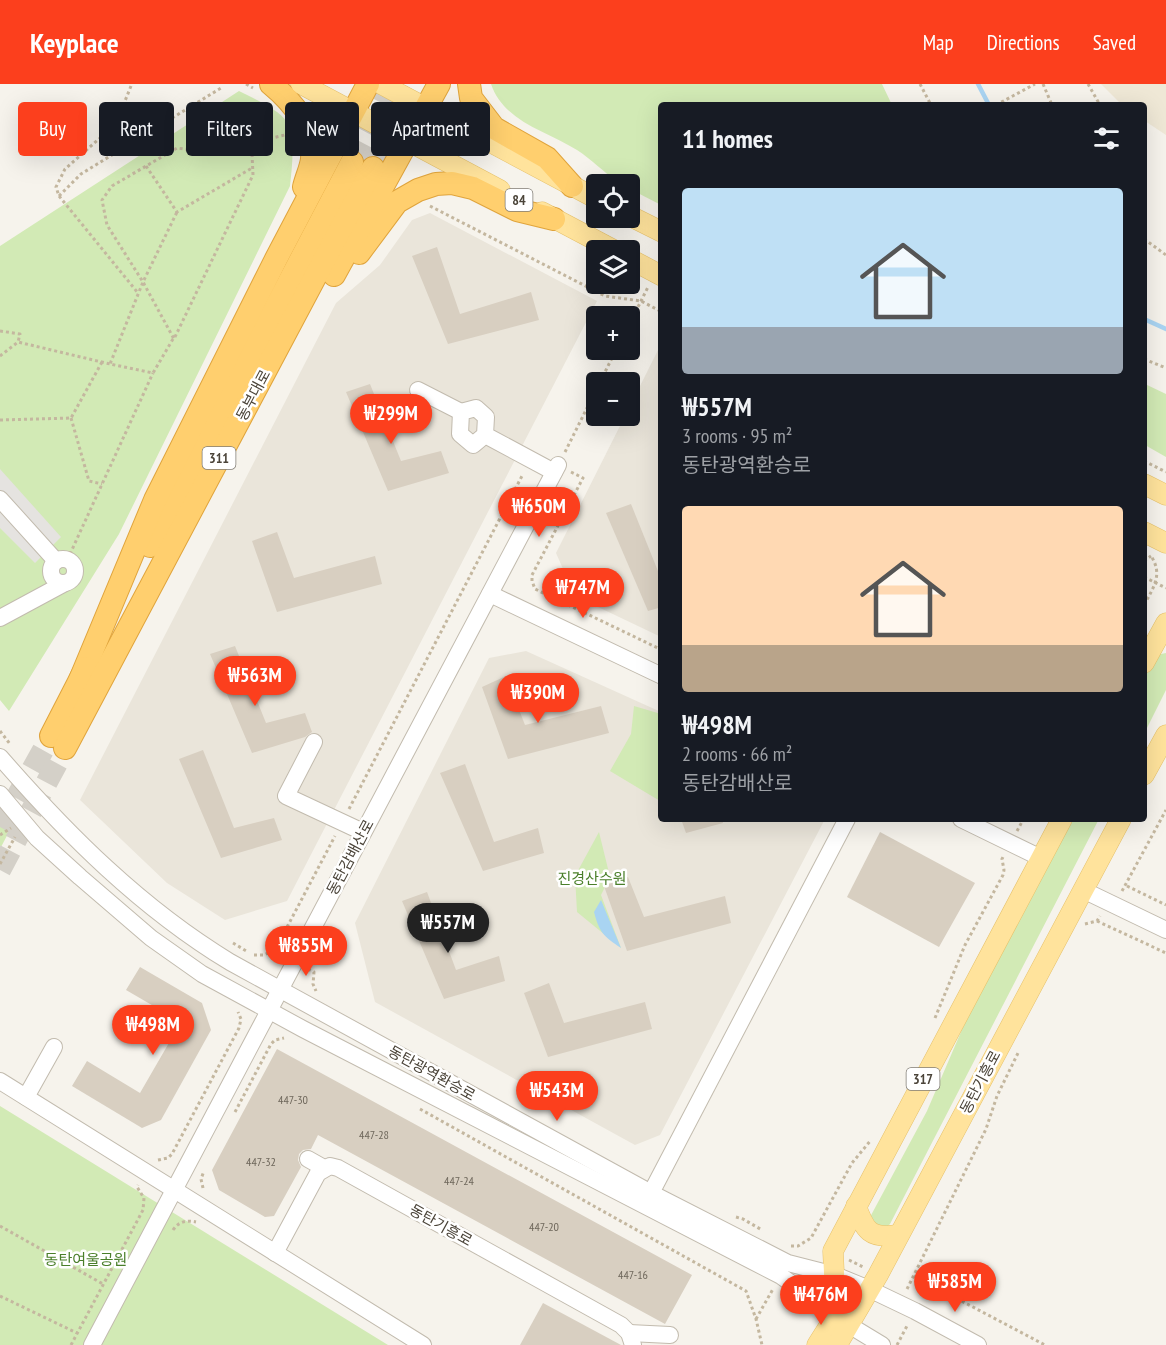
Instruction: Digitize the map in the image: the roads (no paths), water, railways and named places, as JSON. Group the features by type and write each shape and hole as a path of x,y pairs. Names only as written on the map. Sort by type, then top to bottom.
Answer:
{"highway":[{"path":"271,84 287,97 302,119 311,141 312,162 276,259"},
{"path":"358,102 368,84"},
{"path":"430,102 439,84"},
{"path":"469,84 471,98 494,128 547,158 572,186"},
{"path":"80,680 155,500 330,156"},
{"path":"127,632 177,562 400,156"},
{"name":"동부대로","path":"363,165 127,632 58,742 80,680 363,165"},
{"path":"326,290 364,247 397,202 418,190 436,184 452,183 473,188 517,210 554,219"}],"main road":[{"name":"84","path":"301,84 334,102"},
{"name":"84","path":"381,84 413,102"},
{"name":"84","path":"490,143 586,193"},
{"name":"84","path":"436,156 595,240"},
{"path":"640,221 658,230"},
{"path":"640,267 656,280"},
{"path":"1147,486 1166,495"},
{"path":"1147,536 1158,550"},
{"path":"1154,650 1166,623"},
{"path":"1147,770 1166,735"},
{"name":"317","path":"835,1275 833,1251 1060,822"},
{"name":"동탄기흥로","path":"817,1345 874,1282 1119,822"},
{"path":"856,1206 862,1222 872,1234 884,1237 898,1235"},
{"path":"835,1275 842,1320"},
{"name":"동탄기흥로","path":"837,1345 842,1320"}],"street":[{"name":"동탄감배산로","path":"92,1345 556,468 485,435 486,417 476,408 460,412 418,390"},
{"path":"0,499 61,560 51,568 52,576 57,582 65,583 0,618"},
{"path":"490,594 658,674"},
{"path":"314,742 286,796 363,832"},
{"name":"동탄광역환승로","path":"0,757 72,837 141,899 202,945 279,990 651,1193 788,1263 874,1282 915,1311 978,1345"},
{"name":"동탄광역환승로","path":"0,794 37,838 124,916 183,962 269,1011 781,1276 842,1320 882,1345"},
{"path":"651,1193 845,822"},
{"path":"967,822 1041,858"},
{"path":"1083,890 1166,930"},
{"path":"26,1097 54,1047"},
{"path":"0,1081 423,1345"},
{"name":"동탄기흥로","path":"308,1159 324,1168 330,1166 338,1168 621,1324 631,1339"},
{"path":"275,1253 318,1173 324,1168"},
{"path":"631,1339 670,1335"}],"water":[{"path":"601,900 621,948 606,937 598,925 594,912"}],"waterway":[{"path":"978,84 987,102"},
{"path":"1147,320 1166,329"}],"tunnel":[{"path":"352,162 393,84"},
{"path":"373,168 419,84"},
{"path":"0,827 51,736"},
{"path":"0,870 65,748"}],"park label":[{"name":"진경산수원","path":"592,878"},
{"name":"동탄여울공원","path":"86,1259"}]}
